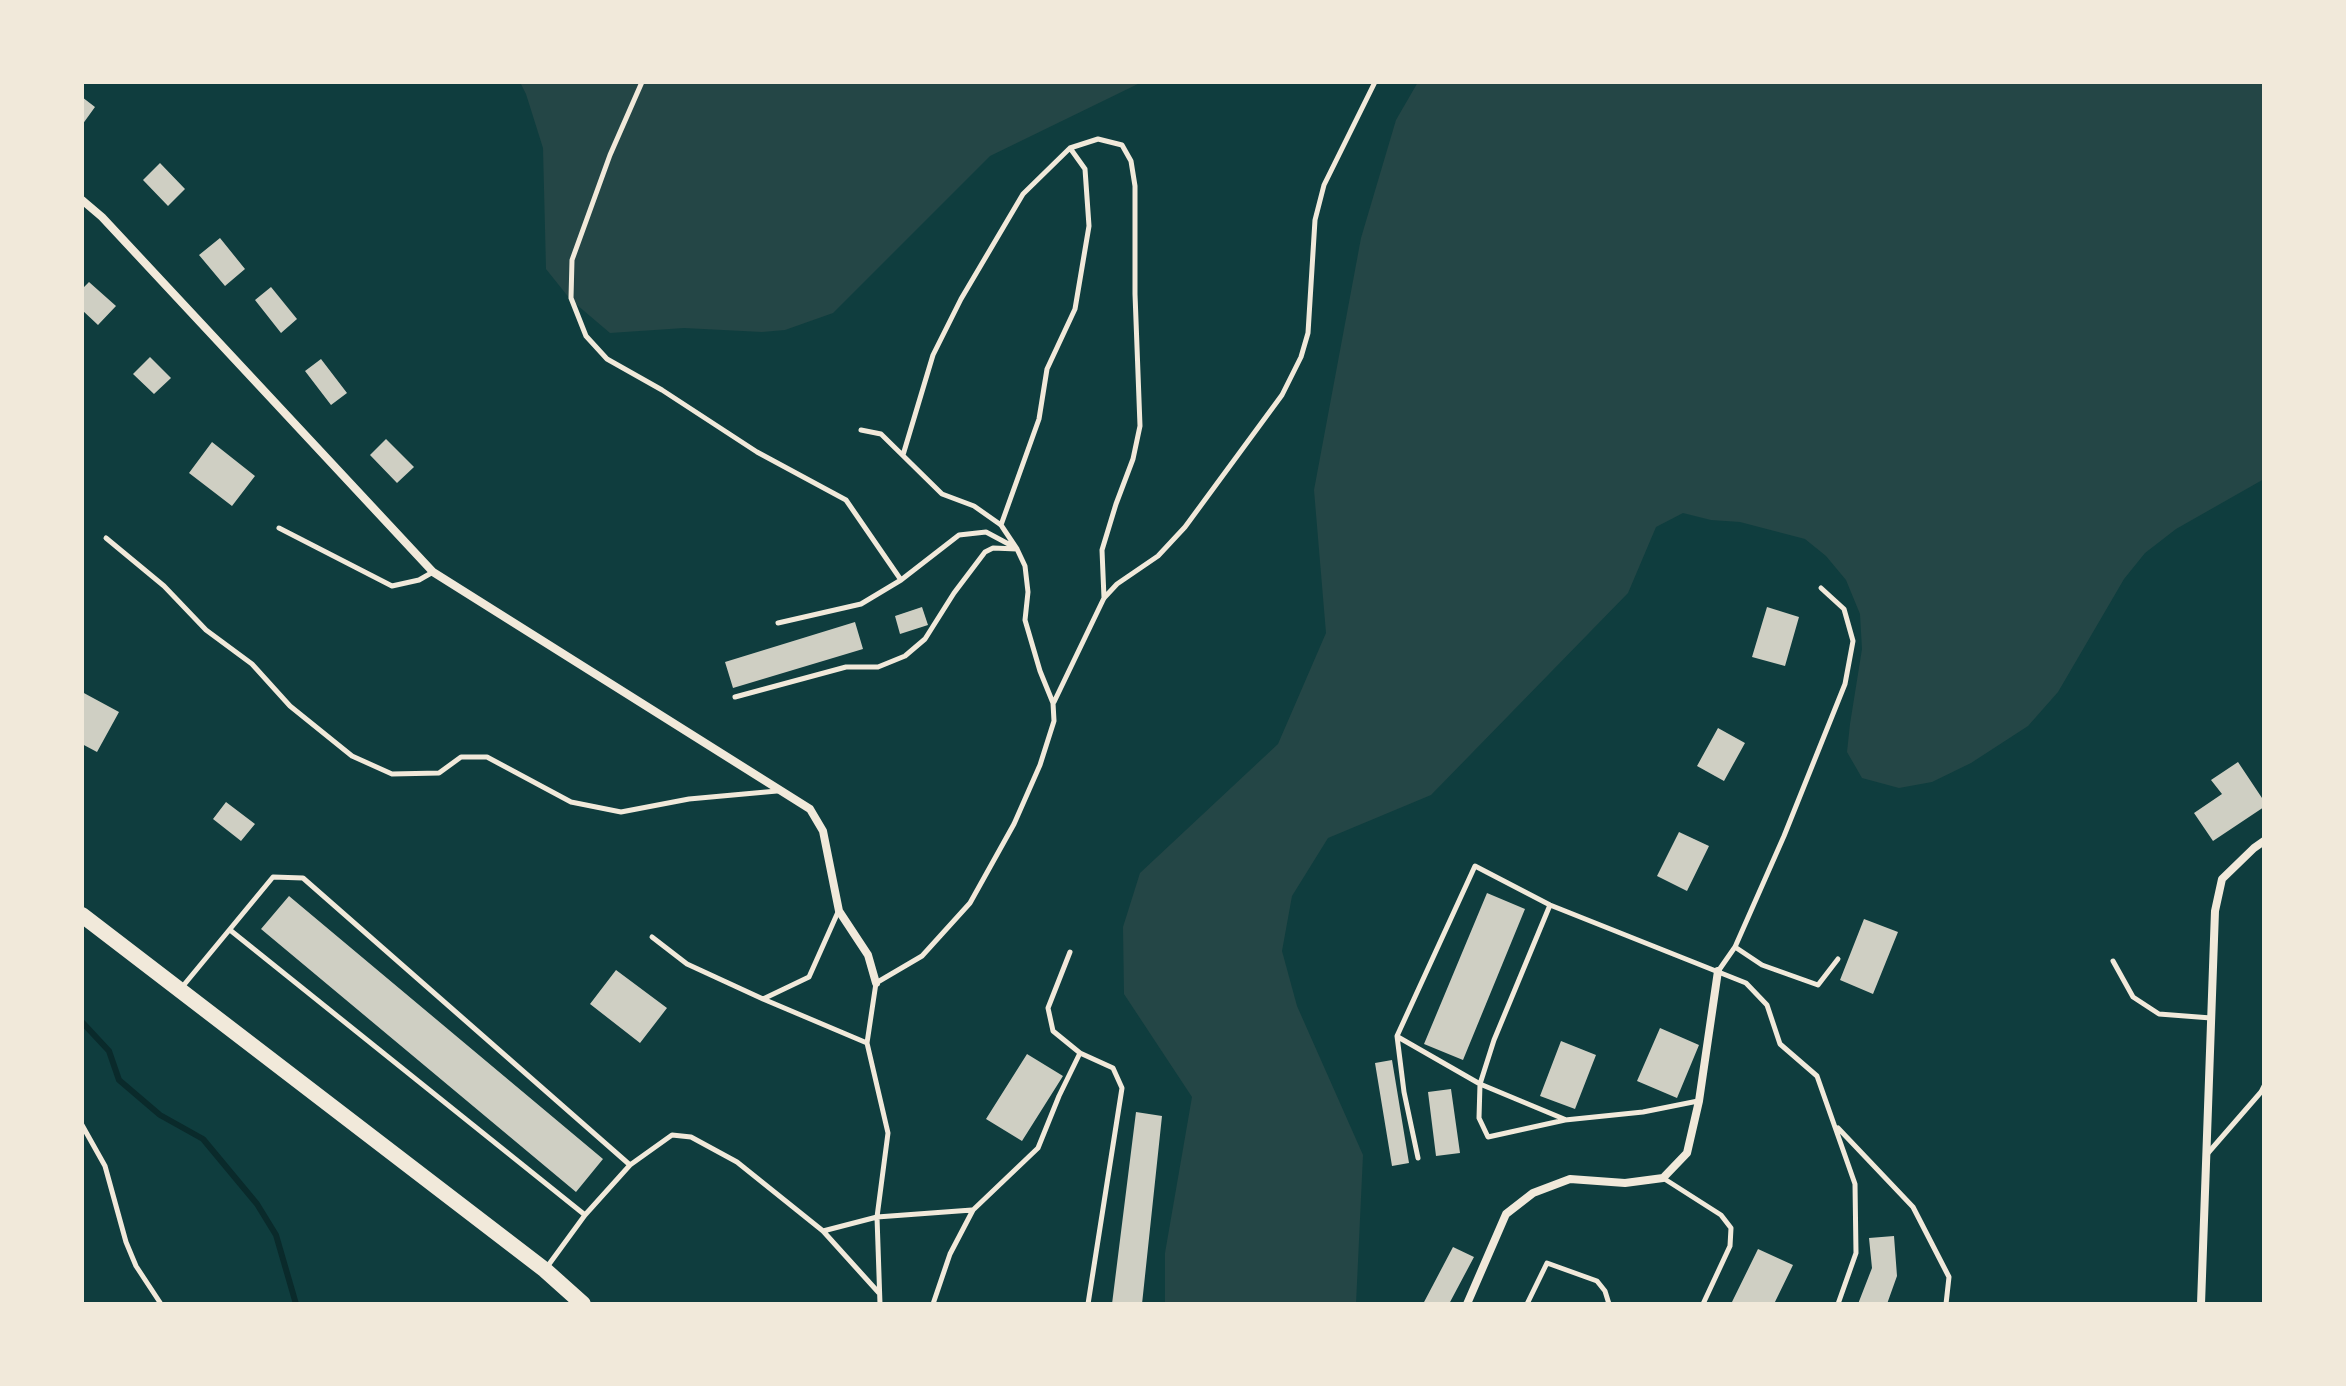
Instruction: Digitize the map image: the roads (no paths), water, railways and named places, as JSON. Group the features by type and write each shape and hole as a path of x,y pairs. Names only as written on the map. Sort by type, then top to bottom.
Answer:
{"main road":[{"path":"82,915 545,1270 583,1304"}],"street":[{"path":"82,200 102,217 433,572 805,804 823,831 839,911 868,955 876,983"},
{"path":"2201,1304 2215,911 2222,879 2264,841"},
{"path":"1467,1304 1506,1214 1533,1193 1570,1179 1625,1183 1663,1178 1687,1153 1699,1101 1718,971"}],"lane":[{"path":"642,82 610,155 572,260 571,298 586,336 607,359 662,390 757,452 846,500 901,580"},
{"path":"1053,703 1104,598 1117,584 1158,556 1185,527 1282,395 1301,357 1308,333 1315,220 1324,185 1375,82"},
{"path":"903,455 933,355 961,299 1023,194 1070,148 1098,139 1122,145 1131,161 1135,186 1140,426 1133,459 1102,550 1104,598"},
{"path":"1001,525 1039,419 1047,369 1075,309 1089,226 1085,169 1070,148"},
{"path":"861,430 881,434 942,494 974,506 1001,525 1017,549 1025,566 1028,592 1025,620 1053,703 1054,721 1040,765 1014,824 970,903 922,956 876,983 867,1043 888,1133 877,1217 880,1304"},
{"path":"279,528 392,586 419,580 433,572"},
{"path":"778,623 861,604 901,580 959,535 986,532 1017,549"},
{"path":"106,538 164,586 206,630 252,664 290,706 352,756 392,774 439,773 461,757 487,757 571,802 621,812 689,799 782,790"},
{"path":"735,697 846,667 878,667 905,656 925,639 985,552 993,548 1017,549"},
{"path":"1718,971 1735,947 1845,684 1853,641 1844,609 1821,588"},
{"path":"1418,1158 1404,1092 1397,1036 1475,866 1550,905 1746,983 1767,1005 1780,1044 1817,1076 1855,1184 1856,1253 1838,1304"},
{"path":"180,990 273,877 303,878 630,1165"},
{"path":"1550,905 1494,1040 1480,1084 1479,1118 1488,1137 1565,1120 1643,1112 1699,1101"},
{"path":"763,999 809,977 839,911"},
{"path":"230,930 585,1215"},
{"path":"652,937 687,964 867,1043"},
{"path":"1735,947 1762,965 1818,985 1838,959"},
{"path":"1070,952 1048,1008 1053,1031 1080,1053 1113,1068 1122,1088 1088,1304"},
{"path":"2113,961 2133,997 2159,1014 2211,1018"},
{"path":"1397,1036 1480,1084 1565,1120"},
{"path":"933,1304 950,1254 973,1210 1038,1148 1080,1053"},
{"path":"2205,1157 2264,1086"},
{"path":"1834,1124 1913,1207 1949,1277 1946,1304"},
{"path":"82,1125 105,1166 126,1242 136,1266 161,1304"},
{"path":"545,1270 585,1215 630,1165 672,1135 691,1137 737,1162 823,1231 880,1294"},
{"path":"1663,1178 1721,1215 1731,1228 1730,1246 1703,1304"},
{"path":"823,1231 877,1217 973,1210"},
{"path":"1527,1304 1547,1263 1597,1281 1605,1291 1609,1304"}],"waterway":[{"path":"82,1022 109,1051 119,1080 160,1115 203,1139 257,1204 276,1235 296,1304"}]}
